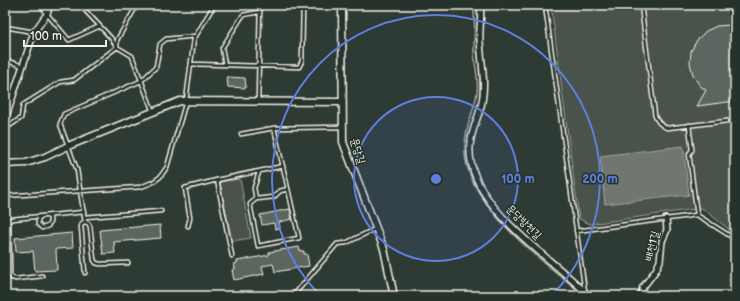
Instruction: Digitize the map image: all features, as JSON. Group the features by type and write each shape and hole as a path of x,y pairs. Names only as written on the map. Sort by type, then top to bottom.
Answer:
{"street":[{"path":"5,120 34,32 47,14 50,5"},
{"name":"문당길","path":"342,5 343,142 384,250 394,296"},
{"name":"문당방천길","path":"480,5 479,39 483,94 471,137 471,157 473,170 482,189 504,218 587,294"},
{"path":"5,164 26,163 45,157 68,146 180,101 342,102"},
{"name":"배천1길","path":"640,296 643,287 656,270 660,261 662,241 667,230 666,219"}],"lane":[{"path":"42,5 47,14 69,40 100,26"},
{"path":"80,5 111,38 117,47 132,56 153,112"},
{"path":"117,47 117,40 137,5"},
{"path":"5,196 141,187 160,177 167,167 171,157 186,101 194,39 214,5"},
{"path":"258,101 260,5"},
{"path":"191,64 299,67 302,62 303,5"},
{"path":"545,5 576,231 587,294"},
{"path":"641,5 657,122 667,128 728,121"},
{"path":"225,65 222,48 243,15 259,12"},
{"path":"5,27 34,32"},
{"path":"128,262 100,264 96,263 94,260 90,226 85,222 77,170 60,124 64,114 141,81 156,67 160,44 166,39 196,36"},
{"path":"5,129 21,118 23,105 60,82 74,80 117,47"},
{"path":"5,60 23,66"},
{"path":"689,125 692,150 689,154 697,215"},
{"path":"241,134 274,128 342,127"},
{"path":"274,128 283,166 299,238 258,246 250,204 256,200 274,197 280,192 288,189"},
{"path":"188,226 190,218 185,188 283,166"},
{"path":"256,200 254,188 260,172"},
{"path":"217,180 232,256"},
{"path":"84,217 160,211"},
{"path":"42,276 16,279 12,278 10,275 9,220 84,212"},
{"path":"576,231 697,215 730,236 735,235"},
{"path":"40,216 38,219 38,224 42,228 45,228 50,222 50,217 48,216"},
{"path":"85,222 82,223 81,226 85,272"},
{"path":"293,296 337,244 346,243 376,228"}],"shaded area":[{"path":"551,5 735,5 735,230 731,231 702,208 590,224 579,219"},
{"path":"683,146 689,195 605,204 600,156"},
{"path":"240,179 251,238 232,241 220,182"}],"building":[{"path":"717,26 735,26 735,101 697,106 706,90 700,86 693,75 690,63 691,51 697,40 706,31"},
{"path":"227,77 245,78 246,88 228,87"},
{"path":"290,209 292,219 279,222 280,228 275,229 274,223 262,225 260,215"},
{"path":"160,225 161,238 114,242 115,253 103,254 100,230"},
{"path":"72,233 73,248 56,249 57,270 35,271 33,251 16,252 15,238"},
{"path":"299,247 300,251 304,251 304,254 307,254 309,266 275,272 273,264 262,266 264,274 234,280 232,270 235,269 234,264 237,263 237,261 269,255 269,252"}],"waterway":[{"path":"473,5 475,23 474,54 477,93 468,124 465,143 467,165 476,187 490,208 508,229 528,248 585,296"}]}
